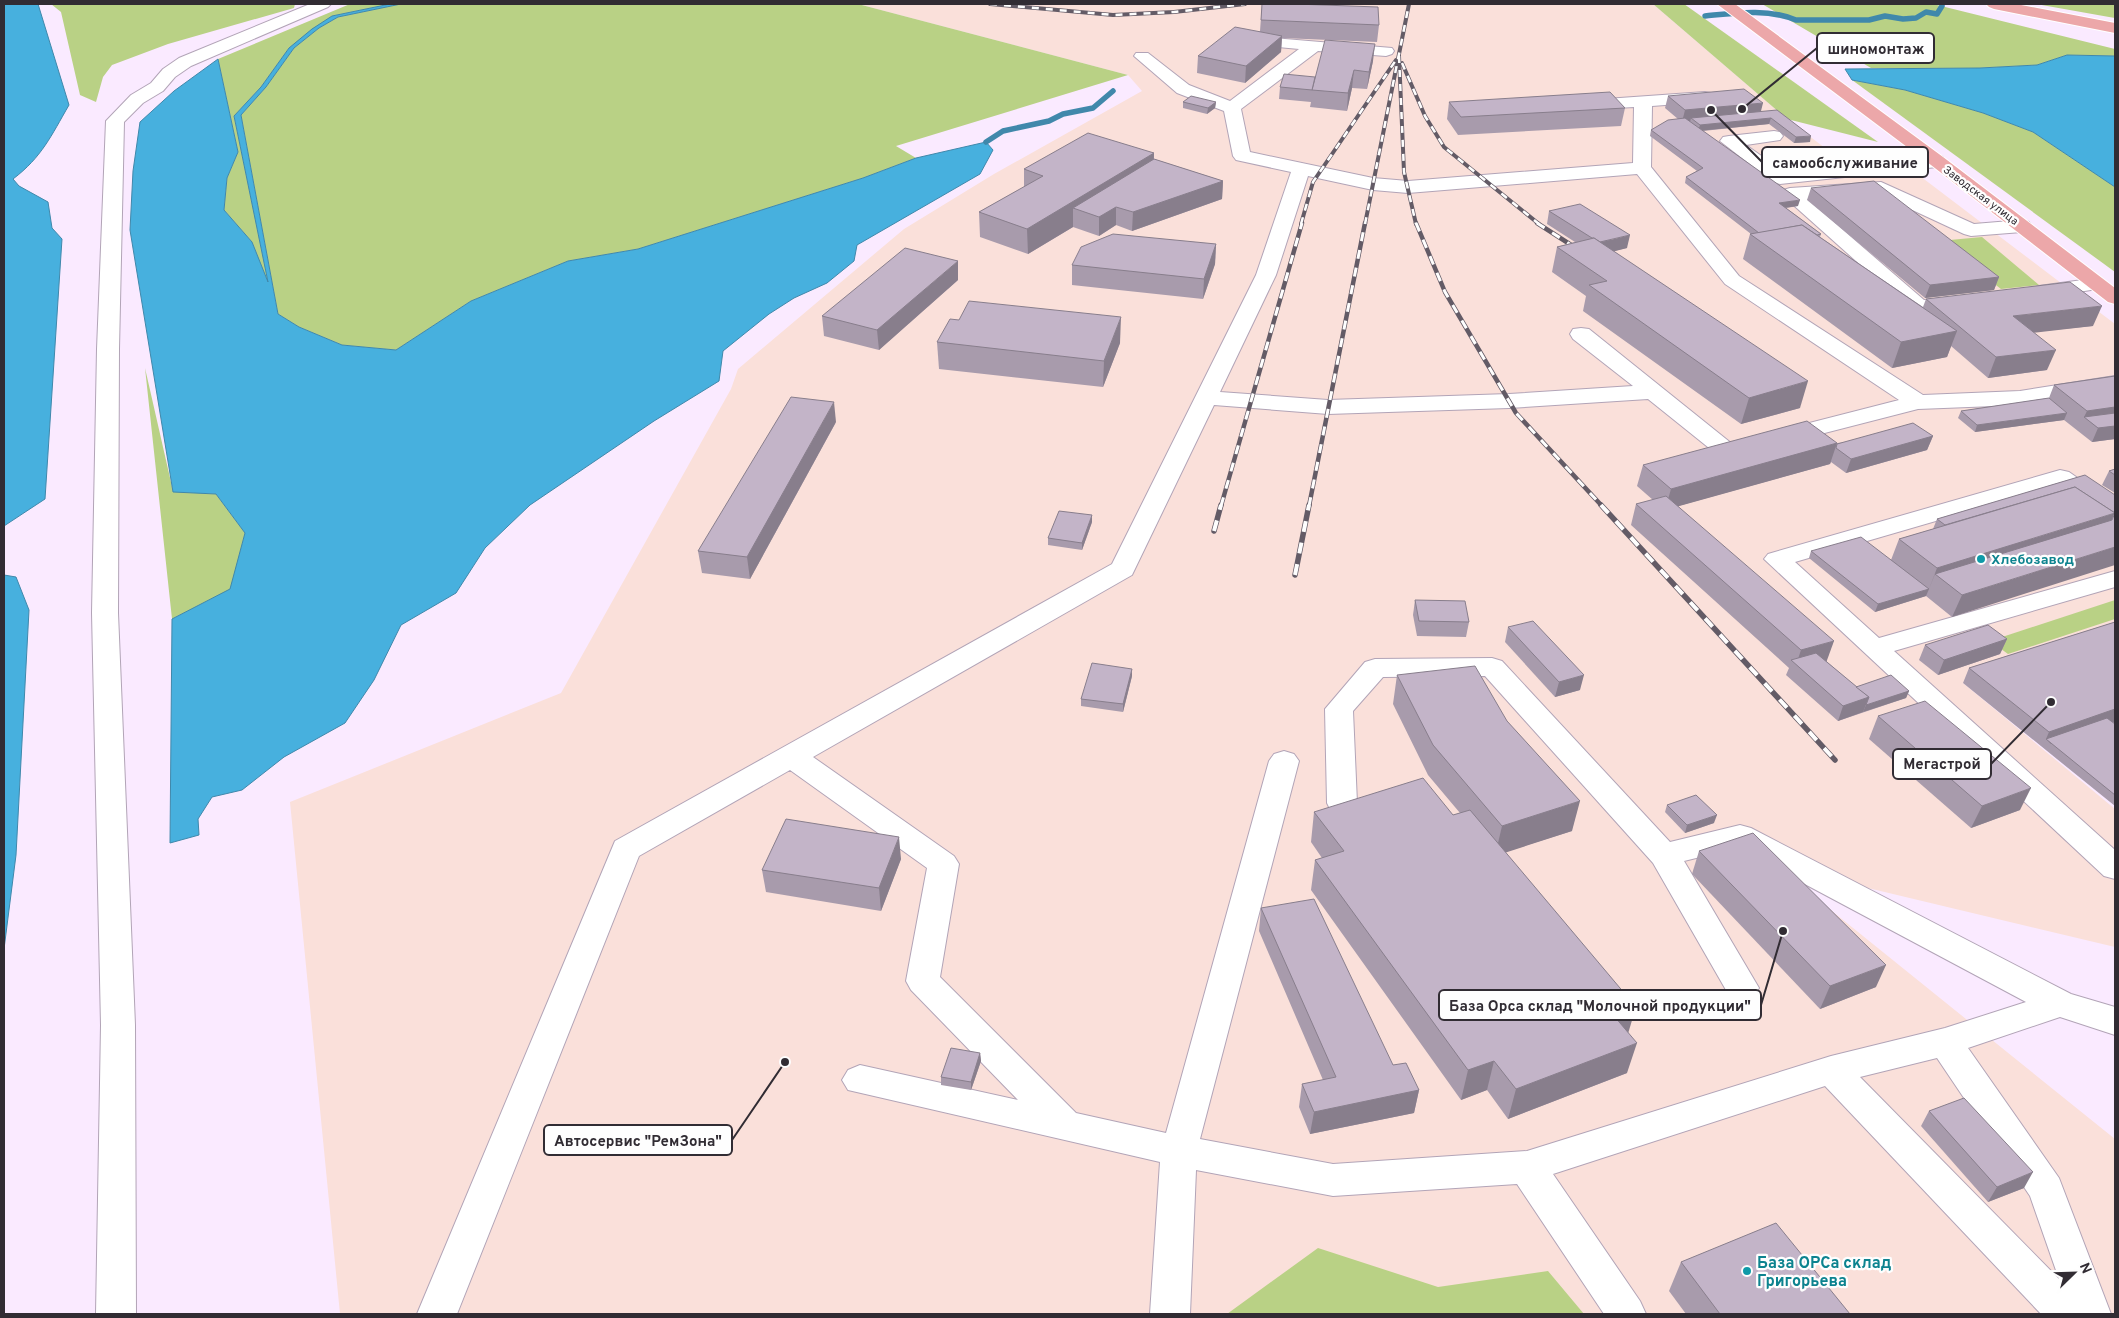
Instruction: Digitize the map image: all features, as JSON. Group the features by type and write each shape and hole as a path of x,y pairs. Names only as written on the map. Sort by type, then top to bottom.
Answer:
{"main road":[{"path":"1994,4 2115,28"},
{"name":"Заводская улица","path":"1735,11 1920,149 1943,154 2022,226 2115,298"}],"lane":[{"path":"116,1314 118,1025 105,613 108,349 115,121 137,99 157,87 169,73 185,62 323,4"},
{"path":"1250,41 1386,51"},
{"path":"1232,108 1315,46"},
{"path":"1142,56 1184,89 1232,108"},
{"path":"1564,106 1722,96"},
{"path":"1643,101 1642,168 1732,280 1918,402"},
{"path":"1232,108 1242,156 1373,184 1408,187 1642,168"},
{"path":"1774,136 1730,141 1780,178 1943,154"},
{"path":"437,1314 626,849 1123,569 1266,275 1301,169"},
{"path":"1958,302 1919,307 1790,194 1881,188 1971,230 2022,226"},
{"path":"2018,294 2097,284"},
{"path":"1581,334 1728,452 1918,402 2020,398 2115,383"},
{"path":"1207,398 1328,407 1509,401 1652,392"},
{"path":"2115,515 2060,477 1777,559 2115,868"},
{"path":"1874,648 2115,579"},
{"path":"1342,803 1339,709 1374,668 1492,667 1664,855 1742,988"},
{"path":"791,756 943,864 923,981 1066,1126"},
{"path":"1170,1314 1179,1150 1284,761"},
{"path":"1664,855 1740,836 2060,1004 2115,1021"},
{"path":"860,1080 1179,1150 1333,1180 1527,1167 1831,1070 1945,1042 2060,1004"},
{"path":"1945,1042 2046,1189 2091,1314"},
{"path":"1831,1070 2067,1314"},
{"path":"1527,1167 1626,1314"}],"shaded area":[{"path":"858,4 1653,4 1787,119 1863,177 1916,173 2115,324 2115,630 1963,683 2115,809 2115,947 1776,866 2115,1139 2115,1314 340,1314 290,802 561,693 731,389 738,369 904,229 994,174 1142,91 1128,75"}],"green space":[{"path":"51,4 295,4 294,8 168,44 112,65 103,77 96,102 80,95 61,12"},
{"path":"350,4 390,4 332,16 289,48 261,87 234,116 269,286 252,242 224,210 227,178 238,152 218,59"},
{"path":"401,4 858,4 1128,75 896,146 916,158 863,178 638,249 568,261 471,301 396,350 342,345 299,327 278,314 241,115 266,87 294,48 319,28 338,17"},
{"path":"1653,4 1684,4 1878,142 1787,119"},
{"path":"1762,4 1933,4 2115,49 2115,56 2067,55 2037,65 1980,68 1871,68"},
{"path":"2036,4 2115,4 2115,18 2109,17"},
{"path":"1852,80 1905,90 1983,113 2033,132 2115,187 2115,272"},
{"path":"1982,237 2039,285 2001,289 1939,241"},
{"path":"145,368 173,491 216,494 245,533 231,589 172,619"},
{"path":"2115,600 2115,619 2008,654 1990,641"},
{"path":"1318,1248 1438,1287 1548,1271 1584,1314 1227,1314"}],"water":[{"path":"4,4 38,4 69,105 39,154 13,179 19,186 48,202 52,228 62,239 45,499 4,526"},
{"path":"390,4 401,4 338,17 319,28 294,48 266,87 241,115 278,314 299,327 342,345 396,350 471,301 568,261 638,249 863,178 916,158 986,142 993,150 980,174 857,245 854,261 827,283 794,298 769,314 723,351 719,381 654,421 530,505 485,548 456,593 401,625 374,680 345,723 284,757 242,790 212,797 198,819 199,835 170,843 172,619 230,589 245,533 216,494 173,492 130,230 133,171 140,122 174,91 218,59 238,152 227,178 224,210 252,242 268,282 234,116 261,87 289,48 312,29 332,16"},
{"path":"2067,55 2115,56 2115,187 2033,132 1983,113 1905,90 1852,80 1845,69 1980,68 2037,65"},
{"path":"4,575 16,577 29,610 16,855 4,949"}],"building":[{"path":"1262,4 1378,7 1379,25 1261,20"},
{"path":"1235,27 1282,36 1246,66 1198,56"},
{"path":"1325,40 1375,44 1369,72 1354,70 1348,93 1312,90"},
{"path":"1284,74 1315,77 1312,90 1280,87"},
{"path":"1744,89 1763,103 1685,110 1668,96"},
{"path":"1610,92 1625,108 1461,117 1449,102"},
{"path":"1191,96 1216,102 1208,108 1183,102"},
{"path":"1777,110 1811,136 1796,137 1771,118 1700,125 1691,118"},
{"path":"1685,118 1800,200 1779,203 1821,234 1817,235 1802,225 1759,233 1686,177 1703,168 1651,130 1668,120"},
{"path":"1088,133 1154,153 1027,229 979,212 1043,176 1024,169"},
{"path":"1154,159 1223,181 1133,212 1116,207 1099,217 1073,208"},
{"path":"1874,181 1999,277 1930,285 1811,188"},
{"path":"1580,204 1630,235 1600,242 1549,211"},
{"path":"1802,225 1957,331 1901,342 1750,234"},
{"path":"1113,234 1216,244 1204,279 1072,265 1081,247"},
{"path":"1594,238 1808,381 1749,398 1589,285 1607,281 1557,247"},
{"path":"905,248 958,261 877,330 822,316"},
{"path":"2070,282 2102,306 2013,316 2056,350 1996,357 1926,299"},
{"path":"969,301 1121,317 1104,361 937,342 950,319 959,320"},
{"path":"2115,376 2115,407 2087,411 2054,385"},
{"path":"791,397 834,402 747,557 698,551"},
{"path":"2049,398 2067,413 1977,425 1961,411"},
{"path":"2115,413 2115,426 2098,428 2084,417"},
{"path":"1807,421 1837,443 1671,489 1643,465"},
{"path":"1913,423 1933,436 1851,459 1836,448 1837,444"},
{"path":"2115,469 2115,475 2109,471"},
{"path":"2085,475 2115,495 2115,513 2075,487 1945,525 1937,519"},
{"path":"2075,487 2115,513 1937,568 1899,539"},
{"path":"1666,496 1834,641 1801,650 1636,504"},
{"path":"1059,511 1092,515 1082,543 1048,538"},
{"path":"2115,513 2115,547 1962,595 1935,574 2112,520"},
{"path":"1861,537 1929,589 1878,604 1811,551"},
{"path":"1415,600 1465,601 1469,622 1419,621"},
{"path":"1533,621 1584,675 1559,682 1508,627"},
{"path":"2115,622 2115,709 2049,732 1969,668"},
{"path":"1988,625 2007,639 1944,660 1925,645"},
{"path":"1816,653 1869,697 1843,706 1791,660"},
{"path":"1092,663 1132,669 1123,704 1081,699"},
{"path":"1475,666 1507,721 1580,801 1502,826 1433,745 1397,675"},
{"path":"1891,675 1909,691 1866,705 1869,697 1856,687"},
{"path":"1925,701 2031,788 1982,806 1878,716"},
{"path":"2107,718 2115,724 2115,795 2046,739"},
{"path":"1423,778 1453,815 1470,810 1636,1007 1614,1016 1637,1043 1516,1089 1494,1061 1468,1070 1315,860 1344,851 1314,812"},
{"path":"1696,795 1717,815 1687,825 1667,805"},
{"path":"786,819 899,837 879,888 762,870"},
{"path":"1753,833 1886,965 1830,986 1699,851"},
{"path":"1314,899 1393,1065 1406,1063 1419,1090 1314,1112 1302,1084 1336,1077 1261,908"},
{"path":"951,1048 980,1053 971,1082 941,1077"},
{"path":"1964,1098 2033,1172 1997,1187 1929,1111"},
{"path":"1776,1223 1850,1314 1720,1314 1681,1262"}],"waterway":[{"path":"1705,16 1751,12 1774,14 1796,20 1869,20 1885,16 1903,19 1916,18 1926,12 1937,14 1942,6"},
{"path":"986,142 1003,131 1049,121 1063,114 1093,108 1113,91"}],"railway":[{"path":"990,4 1113,15 1174,12 1245,4"},
{"path":"1365,224 1409,4"},
{"path":"1399,56 1404,172 1416,224"},
{"path":"1301,224 1313,182 1396,60"},
{"path":"1402,63 1425,116 1444,147 1539,224"},
{"path":"1221,506 1302,223"},
{"path":"1309,506 1365,223"},
{"path":"1416,223 1445,292 1516,413 1602,506"},
{"path":"1537,223 1582,252"},
{"path":"1214,531 1221,505"},
{"path":"1295,575 1309,505"},
{"path":"1601,505 1835,760"}],"place":[{"name":"шиномонтаж","path":"1742,109"},
{"name":"самообслуживание","path":"1711,110"},
{"name":"Хлебозавод","path":"1981,559"},
{"name":"Мегастрой","path":"2051,702"},
{"name":"База Орса склад \"Молочной продукции\"","path":"1783,931"},
{"name":"Автосервис \"РемЗона\"","path":"785,1062"},
{"name":"База ОРСа склад Григорьева","path":"1747,1271"}]}
